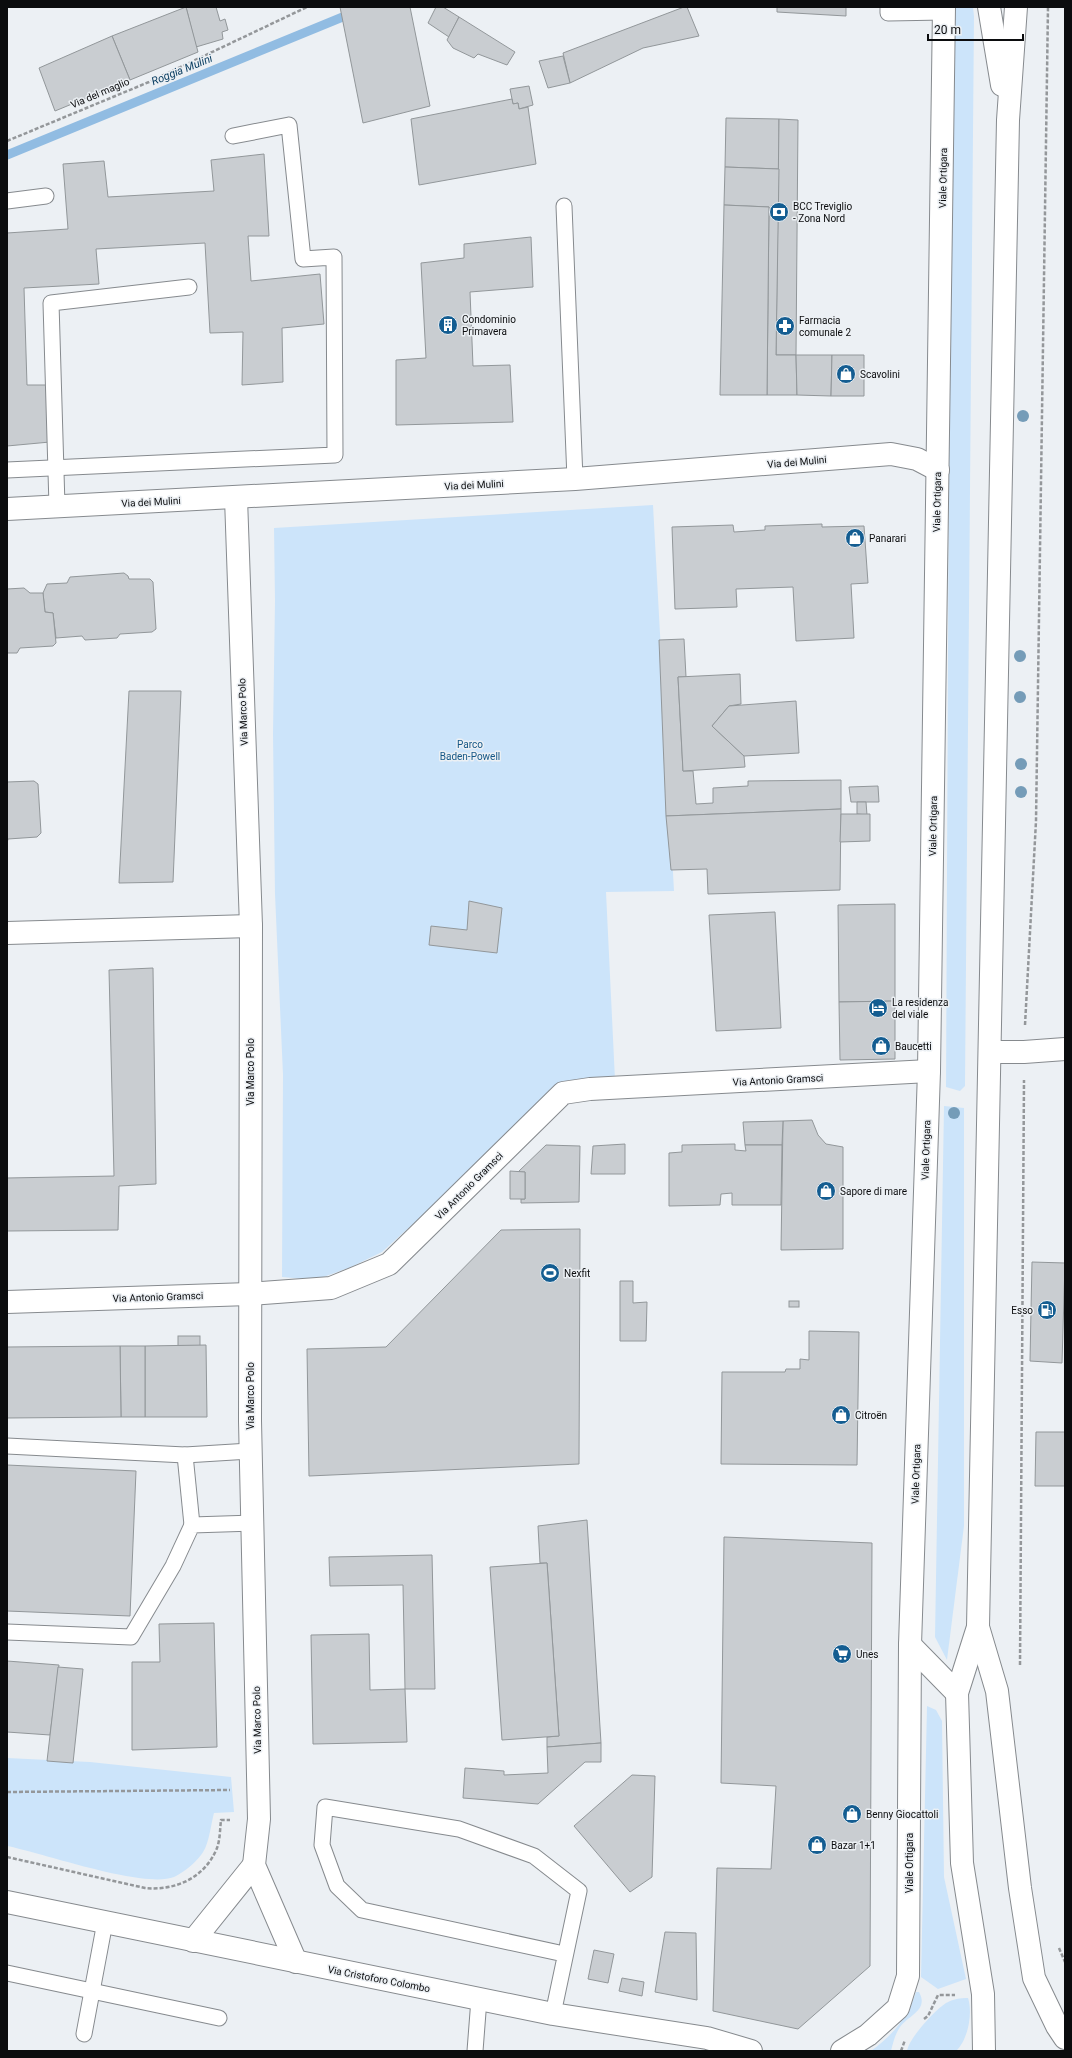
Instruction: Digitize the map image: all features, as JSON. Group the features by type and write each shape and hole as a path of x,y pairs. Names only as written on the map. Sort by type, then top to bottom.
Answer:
{"street":[{"path":"989,7 1008,120"},
{"path":"984,2051 983,1994 962,1863 957,1693 978,1628 1008,120 1016,7"},
{"name":"Viale Ortigara","path":"842,2051 868,2035 898,2008 908,1976 910,1645 929,1071 944,10"},
{"name":"Via dei Mulini","path":"7,509 575,479 891,454 917,459 938,470"},
{"name":"Via Marco Polo","path":"236,498 251,926 250,1451 254,1523 259,1819 254,1866 296,1962"},
{"path":"7,933 251,926"},
{"path":"990,1052 1065,1050"},
{"name":"Via Antonio Gramsci","path":"7,1302 250,1294 332,1288 389,1264 563,1093 590,1089 929,1071"},
{"path":"978,1628 997,1691 1020,1888 1034,1978 1057,2026 1065,2038"},
{"path":"910,1645 957,1693"},
{"path":"193,1941 254,1866"},
{"name":"Via Cristoforo Colombo","path":"7,1902 553,2014 707,2038 752,2051"}],"lane":[{"path":"888,7 888,13 944,10"},
{"path":"7,470 335,455 334,257 303,259 289,125 233,136"},
{"path":"7,201 46,196"},
{"path":"564,206 575,479"},
{"path":"57,506 51,303 189,287"},
{"path":"7,1446 185,1455 250,1451"},
{"path":"7,1632 131,1637 173,1566 192,1525 185,1455"},
{"path":"192,1525 254,1523"},
{"path":"553,2014 564,1954 579,1891 534,1856 459,1829 325,1807 322,1846 337,1886 362,1910 564,1954"},
{"path":"84,2034 105,1922"},
{"path":"7,1973 219,2018"},
{"path":"475,2051 479,1999"}],"path":[{"name":"Via del maglio","path":"7,141 149,82 307,7"},
{"path":"1020,1671 1024,1052 1036,821 1048,7"},
{"path":"7,1792 237,1790"},
{"path":"7,1857 145,1888 160,1890 174,1887 188,1881 200,1872 210,1861 217,1847 221,1820 259,1819"},
{"path":"1056,1943 1065,1962"}],"green space":[{"path":"951,7 973,7 974,16 965,1086 960,1091 946,1087"},
{"name":"Parco Baden-Powell","path":"653,505 674,891 606,892 615,1080 569,1080 550,1091 456,1185 382,1252 351,1267 315,1280 282,1277 283,1075 275,894 273,734 275,601 274,528"},
{"path":"944,1106 964,1108 964,1526 947,1660 935,1637"},
{"path":"927,1706 936,1710 942,1721 944,1877 966,1979 938,1989 921,1977"},
{"path":"7,1758 90,1762 231,1777 234,1812 214,1813 209,1838 204,1851 193,1864 174,1877 160,1879 140,1878 93,1869 7,1846"},
{"path":"916,1992 919,1992 921,1998 922,2003 920,2008 900,2027 895,2036 891,2051 871,2051 886,2039 899,2025 909,2010"},
{"path":"968,1998 970,2018 964,2040 956,2051 907,2051 917,2032 941,2007 954,2000"}],"building":[{"path":"186,7 216,7 220,21 225,19 228,30 222,32 223,39 196,47"},
{"path":"186,7 198,52 130,80 112,36"},
{"path":"340,7 410,7 430,106 363,123"},
{"path":"436,7 443,7 459,17 449,37 428,23"},
{"path":"687,7 699,36 643,48 570,83 563,53"},
{"path":"777,7 846,7 846,16 777,12"},
{"path":"459,17 515,52 507,65 478,54 474,58 453,48 447,40"},
{"path":"112,36 130,80 55,111 39,68"},
{"path":"563,56 570,83 548,88 539,61"},
{"path":"529,86 533,105 519,109 518,103 513,104 510,89"},
{"path":"512,99 513,104 518,103 519,109 528,107 536,164 419,185 411,119"},
{"path":"726,118 779,119 779,169 725,167"},
{"path":"779,119 798,120 796,355 776,355"},
{"path":"264,154 269,236 248,236 251,281 320,274 324,324 282,328 283,382 242,385 243,332 210,333 205,243 96,249 99,284 24,288 27,385 46,385 50,442 7,446 7,233 68,229 63,164 104,161 108,197 214,191 211,160"},
{"path":"725,167 779,169 776,355 796,355 797,395 767,395 769,207 724,205"},
{"path":"724,205 769,207 767,395 720,395"},
{"name":"Condominio Primavera","path":"531,237 533,287 470,292 473,366 510,365 513,422 396,425 396,360 426,358 421,263 464,258 464,244"},
{"path":"796,355 832,355 831,396 797,395"},
{"path":"832,355 864,355 864,396 831,396"},
{"path":"822,524 822,527 864,526 868,583 851,584 854,638 796,641 793,587 736,589 737,607 675,609 672,527 733,525 734,532 765,530 765,526"},
{"path":"124,573 129,579 150,579 153,582 156,629 152,632 120,634 117,638 85,640 82,636 56,638 53,613 45,612 43,593 47,584 67,583 70,577"},
{"path":"24,588 30,593 43,593 45,612 53,613 56,643 53,646 20,648 17,653 7,653 7,589"},
{"path":"684,639 686,677 678,677 683,771 693,771 696,804 713,803 713,788 748,786 748,781 841,780 841,809 666,816 659,640"},
{"path":"740,674 741,704 729,706 712,726 744,756 745,767 683,771 678,677"},
{"path":"129,691 181,691 173,882 119,883"},
{"path":"796,701 799,753 744,756 712,726 729,706"},
{"path":"34,781 38,784 41,833 37,837 8,839 7,843 7,782"},
{"path":"878,786 879,802 851,802 849,787"},
{"path":"857,802 866,802 867,815 857,814"},
{"path":"841,809 840,890 708,894 707,869 671,870 666,816"},
{"path":"841,814 870,814 870,841 840,842"},
{"path":"469,901 502,908 497,953 429,945 431,926 467,930"},
{"path":"895,904 895,1001 839,1002 838,905"},
{"path":"775,912 781,1028 716,1031 709,915"},
{"path":"153,968 156,1184 119,1186 118,1230 7,1231 7,1178 114,1176 109,970"},
{"path":"895,1001 895,1059 840,1060 839,1002"},
{"path":"812,1120 818,1135 826,1144 843,1147 843,1249 781,1250 783,1121"},
{"path":"783,1121 782,1145 745,1145 743,1122"},
{"path":"625,1144 625,1174 591,1174 593,1146"},
{"path":"735,1144 735,1150 746,1151 745,1145 782,1145 781,1205 732,1205 732,1193 721,1194 720,1205 669,1206 669,1153 682,1152 682,1145"},
{"path":"546,1145 580,1146 579,1202 521,1203 521,1199 525,1199 525,1172 518,1172"},
{"path":"510,1171 525,1172 525,1199 510,1199"},
{"path":"580,1229 579,1464 309,1476 307,1349 386,1347 501,1230"},
{"path":"1032,1262 1065,1263 1062,1363 1030,1361"},
{"path":"620,1281 633,1281 633,1303 647,1302 646,1341 620,1341"},
{"path":"789,1301 799,1301 799,1307 789,1307"},
{"path":"809,1331 859,1332 857,1465 721,1464 722,1372 785,1372 786,1369 800,1369 800,1359 809,1360"},
{"path":"178,1336 200,1336 200,1346 178,1346"},
{"path":"206,1345 207,1417 145,1417 145,1346"},
{"path":"120,1346 145,1346 145,1417 121,1417"},
{"path":"120,1346 121,1417 7,1418 7,1347"},
{"path":"1036,1432 1065,1432 1065,1486 1035,1486"},
{"path":"7,1465 136,1471 130,1616 7,1611"},
{"path":"587,1520 601,1743 547,1747 547,1737 559,1736 547,1563 540,1563 538,1526"},
{"path":"724,1537 872,1543 870,1966 798,2029 713,2011 717,1868 771,1869 776,1786 721,1783"},
{"path":"432,1555 435,1689 405,1689 403,1585 330,1586 329,1557"},
{"path":"547,1563 559,1736 502,1740 490,1567"},
{"path":"214,1623 217,1747 132,1750 132,1662 160,1662 159,1624"},
{"path":"369,1634 370,1690 405,1689 407,1742 313,1744 311,1635"},
{"path":"7,1661 59,1665 50,1735 7,1732"},
{"path":"58,1667 83,1669 73,1763 47,1761"},
{"path":"601,1743 601,1762 585,1762 538,1804 463,1798 465,1768 504,1771 504,1775 548,1773 547,1747"},
{"path":"632,1775 655,1776 652,1877 630,1892 574,1826"},
{"path":"665,1932 696,1933 697,2000 655,1992"},
{"path":"594,1950 614,1954 608,1983 588,1979"},
{"path":"622,1978 644,1982 642,1996 619,1991"}],"waterway":[{"name":"Roggia Mulini","path":"7,155 367,7"}],"place":[{"name":"BCC Treviglio - Zona Nord","path":"779,212"},
{"name":"Condominio Primavera","path":"448,325"},
{"name":"Farmacia comunale 2","path":"785,326"},
{"name":"Scavolini","path":"846,374"},
{"name":"Panarari","path":"855,538"},
{"name":"La residenza del viale","path":"878,1008"},
{"name":"Baucetti","path":"881,1046"},
{"name":"Sapore di mare","path":"826,1191"},
{"name":"Nexfit","path":"550,1273"},
{"name":"Esso","path":"1047,1310"},
{"name":"Citroën","path":"841,1415"},
{"name":"Unes","path":"842,1654"},
{"name":"Benny Giocattoli","path":"852,1814"},
{"name":"Bazar 1+1","path":"817,1845"}]}
